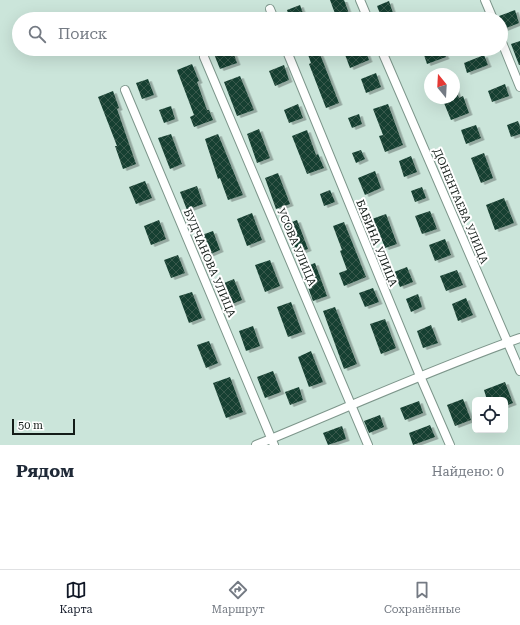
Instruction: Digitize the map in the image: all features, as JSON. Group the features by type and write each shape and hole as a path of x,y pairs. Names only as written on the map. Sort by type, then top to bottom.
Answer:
{"street":[{"path":"360,0 365,12"},
{"path":"485,0 490,12"},
{"name":"БАБИНА УЛИЦА","path":"289,56 420,376 450,445"},
{"name":"ДОНЕНТАЕВА УЛИЦА","path":"384,56 520,371"},
{"path":"507,56 520,87"},
{"name":"УСОВА УЛИЦА","path":"204,57 368,445"},
{"name":"БУДЧАНОВА УЛИЦА","path":"125,90 273,442"},
{"path":"256,445 273,442 420,376 520,338"}],"building":[{"path":"330,0 344,0 348,12 334,12"},
{"path":"389,1 393,12 379,12 377,6"},
{"path":"300,5 302,12 288,12 287,10"},
{"path":"515,10 519,23 508,27 508,13"},
{"path":"520,41 520,65 519,65 511,44"},
{"path":"215,56 234,56 237,63 220,69"},
{"path":"308,56 321,56 339,103 326,108 309,64 311,63"},
{"path":"346,56 368,56 369,60 350,68"},
{"path":"424,56 446,57 427,64"},
{"path":"484,56 488,65 467,73 464,63"},
{"path":"192,64 199,81 197,82 207,110 209,110 213,120 194,127 190,117 194,115 177,70"},
{"path":"284,65 289,80 275,86 269,71"},
{"path":"376,73 381,87 366,93 361,79"},
{"path":"240,76 254,110 237,116 224,82"},
{"path":"148,79 154,95 142,99 136,83"},
{"path":"505,84 509,96 492,102 488,91"},
{"path":"113,91 119,108 117,109 136,164 123,169 115,146 117,146 98,97"},
{"path":"463,96 469,113 451,120 444,104 460,104 460,98"},
{"path":"298,104 303,118 289,123 284,110"},
{"path":"388,104 403,145 385,152 379,136 383,135 373,109"},
{"path":"171,106 175,119 164,123 159,110"},
{"path":"359,114 362,124 352,128 348,118"},
{"path":"518,121 520,134 511,137 507,125"},
{"path":"476,125 481,138 466,144 461,130"},
{"path":"259,129 270,158 257,163 247,134"},
{"path":"307,130 316,155 318,154 324,168 307,174 292,136"},
{"path":"171,134 182,164 170,169 158,138"},
{"path":"218,134 243,195 228,200 220,178 218,179 205,139"},
{"path":"361,150 365,159 356,163 352,153"},
{"path":"484,153 493,178 481,183 471,158"},
{"path":"411,156 417,172 404,177 399,161"},
{"path":"375,171 381,188 365,195 358,178"},
{"path":"278,173 290,204 276,209 265,178"},
{"path":"145,181 152,198 136,204 129,187"},
{"path":"197,186 203,204 187,210 180,192"},
{"path":"422,187 426,198 415,202 411,191"},
{"path":"330,190 335,202 324,206 320,194"},
{"path":"504,198 514,223 495,230 486,205"},
{"path":"430,211 437,229 422,234 415,216"},
{"path":"252,213 262,240 247,246 237,219"},
{"path":"386,214 397,244 385,248 380,235 378,236 372,219"},
{"path":"159,220 166,239 151,245 144,226"},
{"path":"297,220 308,249 295,254 284,225"},
{"path":"344,222 366,277 344,286 339,273 347,270 340,251 342,250 333,226"},
{"path":"213,231 220,250 206,256 199,236"},
{"path":"445,239 451,255 435,261 429,245"},
{"path":"178,255 185,273 171,278 164,260"},
{"path":"270,260 280,286 265,292 255,265"},
{"path":"315,263 327,296 313,301 301,268"},
{"path":"407,267 413,282 400,287 394,272"},
{"path":"457,270 463,285 446,291 440,276"},
{"path":"234,279 242,300 227,306 219,285"},
{"path":"373,288 379,302 365,307 359,293"},
{"path":"192,292 202,318 189,323 179,296"},
{"path":"418,294 422,307 411,312 406,299"},
{"path":"466,298 473,315 458,321 452,304"},
{"path":"291,302 302,332 288,337 277,307"},
{"path":"335,307 357,364 344,369 323,311"},
{"path":"385,319 396,348 381,354 370,324"},
{"path":"431,325 438,343 423,348 417,331"},
{"path":"253,326 260,346 246,351 239,331"},
{"path":"209,341 218,363 206,368 197,345"},
{"path":"311,351 323,382 309,387 298,357"},
{"path":"273,371 281,392 265,398 257,377"},
{"path":"230,377 243,412 226,418 213,383"},
{"path":"505,382 513,403 508,405 508,397 486,397 484,390"},
{"path":"299,387 303,400 290,405 285,392"},
{"path":"463,399 471,420 455,426 447,405"},
{"path":"419,401 423,413 405,420 400,408"},
{"path":"380,415 384,427 369,433 364,421"},
{"path":"430,425 435,437 413,445 409,433"},
{"path":"342,426 346,439 328,445 323,433"}]}
